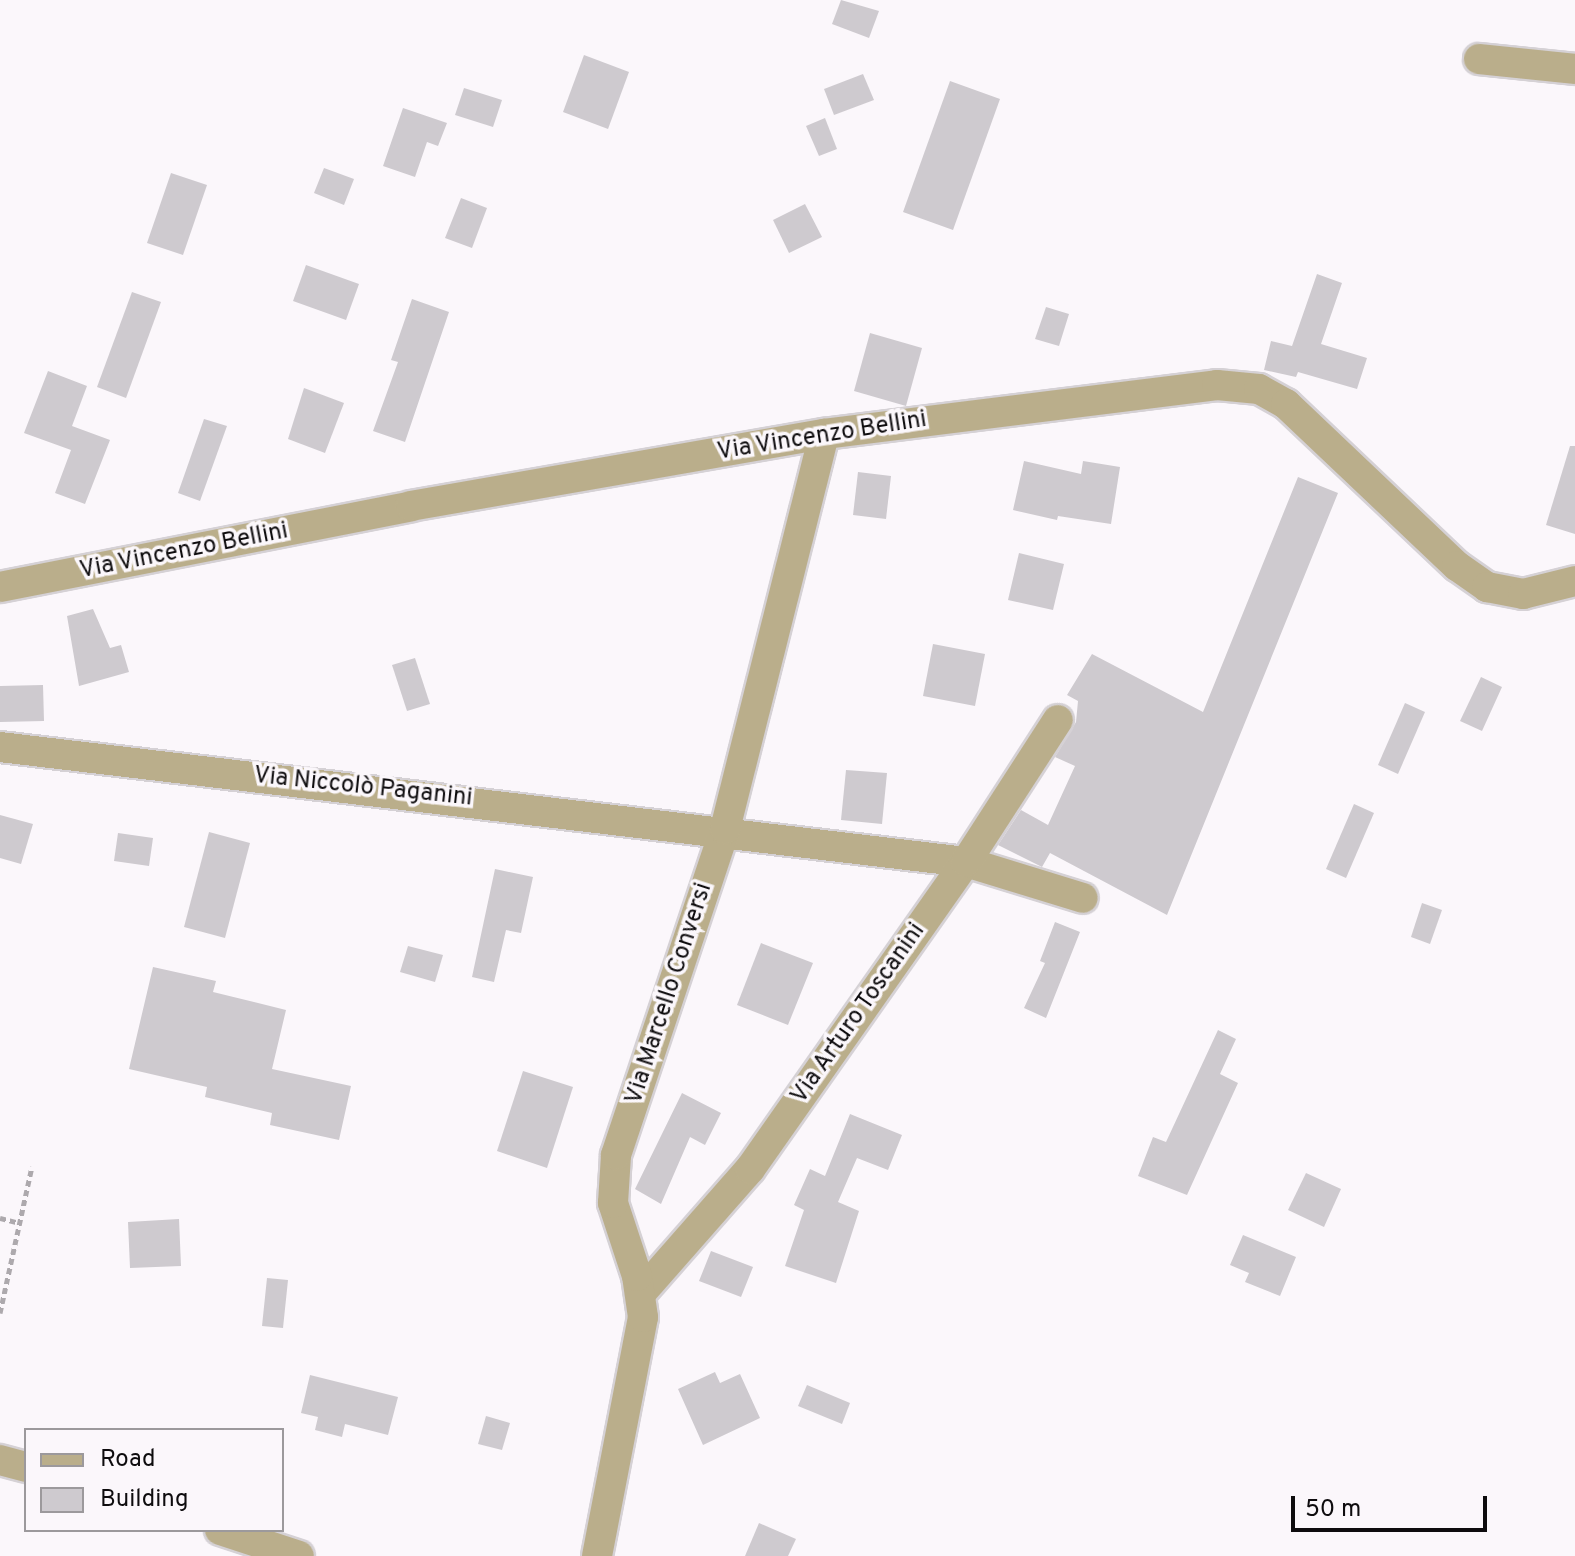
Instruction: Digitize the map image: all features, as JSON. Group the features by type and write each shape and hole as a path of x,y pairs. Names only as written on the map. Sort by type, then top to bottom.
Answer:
{"street":[{"path":"1479,59 1575,69"},
{"name":"Via Vincenzo Bellini","path":"0,587 411,506 824,434 1196,386 1247,387 1286,404 1477,582 1523,594 1575,581"},
{"name":"Via Marcello Conversi","path":"597,1556 641,1339 641,1293 613,1203 616,1155 725,829 824,434"},
{"name":"Via Arturo Toscanini","path":"641,1293 750,1169 966,862 1058,720"},
{"name":"Via Niccolò Paganini","path":"0,747 725,829 966,862 1083,898"},
{"path":"0,1460 24,1466"},
{"path":"226,1532 299,1556"}],"path":[{"path":"0,1313 32,1166"},
{"path":"0,1218 20,1223"}],"building":[{"path":"841,0 879,11 869,38 832,24"},
{"path":"584,55 629,72 608,129 563,112"},
{"path":"863,74 874,100 834,115 824,89"},
{"path":"950,81 1000,99 953,230 903,212"},
{"path":"464,88 502,100 493,127 455,115"},
{"path":"403,108 447,123 438,146 427,142 415,177 383,166"},
{"path":"825,118 837,149 819,156 806,126"},
{"path":"324,168 354,179 344,205 314,193"},
{"path":"171,173 207,185 183,255 147,243"},
{"path":"461,198 487,208 472,248 445,238"},
{"path":"805,204 822,237 789,253 773,220"},
{"path":"306,265 359,284 346,320 293,301"},
{"path":"1317,274 1342,283 1321,344 1367,358 1357,389 1298,372 1296,377 1264,370 1271,341 1292,346"},
{"path":"132,292 161,302 126,398 97,387"},
{"path":"412,299 449,312 405,442 373,431 398,362 391,360"},
{"path":"1046,307 1069,314 1059,346 1035,339"},
{"path":"870,333 922,348 906,406 854,391"},
{"path":"48,371 87,386 72,426 110,440 85,504 55,493 71,450 24,433"},
{"path":"304,388 344,403 325,453 288,439"},
{"path":"204,419 227,426 200,501 178,493"},
{"path":"1570,446 1575,446 1575,534 1546,525"},
{"path":"1024,461 1081,474 1083,461 1120,467 1111,524 1058,516 1057,520 1013,510"},
{"path":"858,472 891,476 886,519 853,515"},
{"path":"1298,477 1338,493 1167,915 1050,853 1042,867 998,845 1021,810 1048,825 1075,766 1055,757 1076,722 1078,701 1067,695 1092,654 1203,712"},
{"path":"1019,553 1064,564 1053,610 1008,600"},
{"path":"93,609 110,648 121,645 129,672 79,686 67,616"},
{"path":"933,644 985,654 975,706 923,696"},
{"path":"415,658 430,704 407,711 392,665"},
{"path":"1481,677 1502,687 1482,731 1460,721"},
{"path":"43,685 44,721 0,722 0,686"},
{"path":"1405,703 1425,712 1398,774 1378,765"},
{"path":"846,770 887,773 882,824 841,820"},
{"path":"1354,804 1374,813 1346,878 1326,869"},
{"path":"0,815 33,824 21,864 0,858"},
{"path":"209,832 250,843 225,938 184,927"},
{"path":"118,833 153,838 149,866 114,861"},
{"path":"495,869 533,877 521,933 506,930 494,982 472,977"},
{"path":"1422,903 1442,910 1430,944 1411,937"},
{"path":"1055,922 1080,932 1046,1018 1024,1008 1045,963 1040,961"},
{"path":"761,943 813,963 788,1025 737,1005"},
{"path":"408,946 443,955 435,982 400,972"},
{"path":"153,967 216,981 213,992 286,1010 272,1069 351,1086 339,1140 270,1125 272,1113 205,1097 207,1087 129,1069"},
{"path":"1218,1030 1236,1039 1220,1074 1238,1083 1187,1195 1138,1176 1153,1137 1166,1142"},
{"path":"523,1071 573,1087 547,1168 497,1151"},
{"path":"682,1093 721,1113 705,1145 690,1137 661,1204 635,1189"},
{"path":"850,1114 902,1135 888,1170 857,1158 838,1202 859,1211 836,1283 785,1266 804,1210 794,1205 810,1169 825,1176"},
{"path":"1306,1173 1341,1189 1324,1227 1288,1210"},
{"path":"179,1219 181,1266 130,1268 128,1222"},
{"path":"1243,1235 1296,1257 1280,1296 1245,1282 1249,1273 1230,1265"},
{"path":"711,1251 753,1267 741,1297 699,1281"},
{"path":"267,1278 288,1280 283,1328 262,1326"},
{"path":"715,1372 720,1383 740,1374 760,1418 703,1445 678,1389"},
{"path":"310,1375 398,1397 388,1435 345,1424 342,1437 315,1430 318,1417 301,1413"},
{"path":"807,1385 850,1403 842,1424 798,1406"},
{"path":"486,1416 510,1423 502,1450 478,1444"},
{"path":"759,1523 796,1539 788,1556 745,1556"}]}
